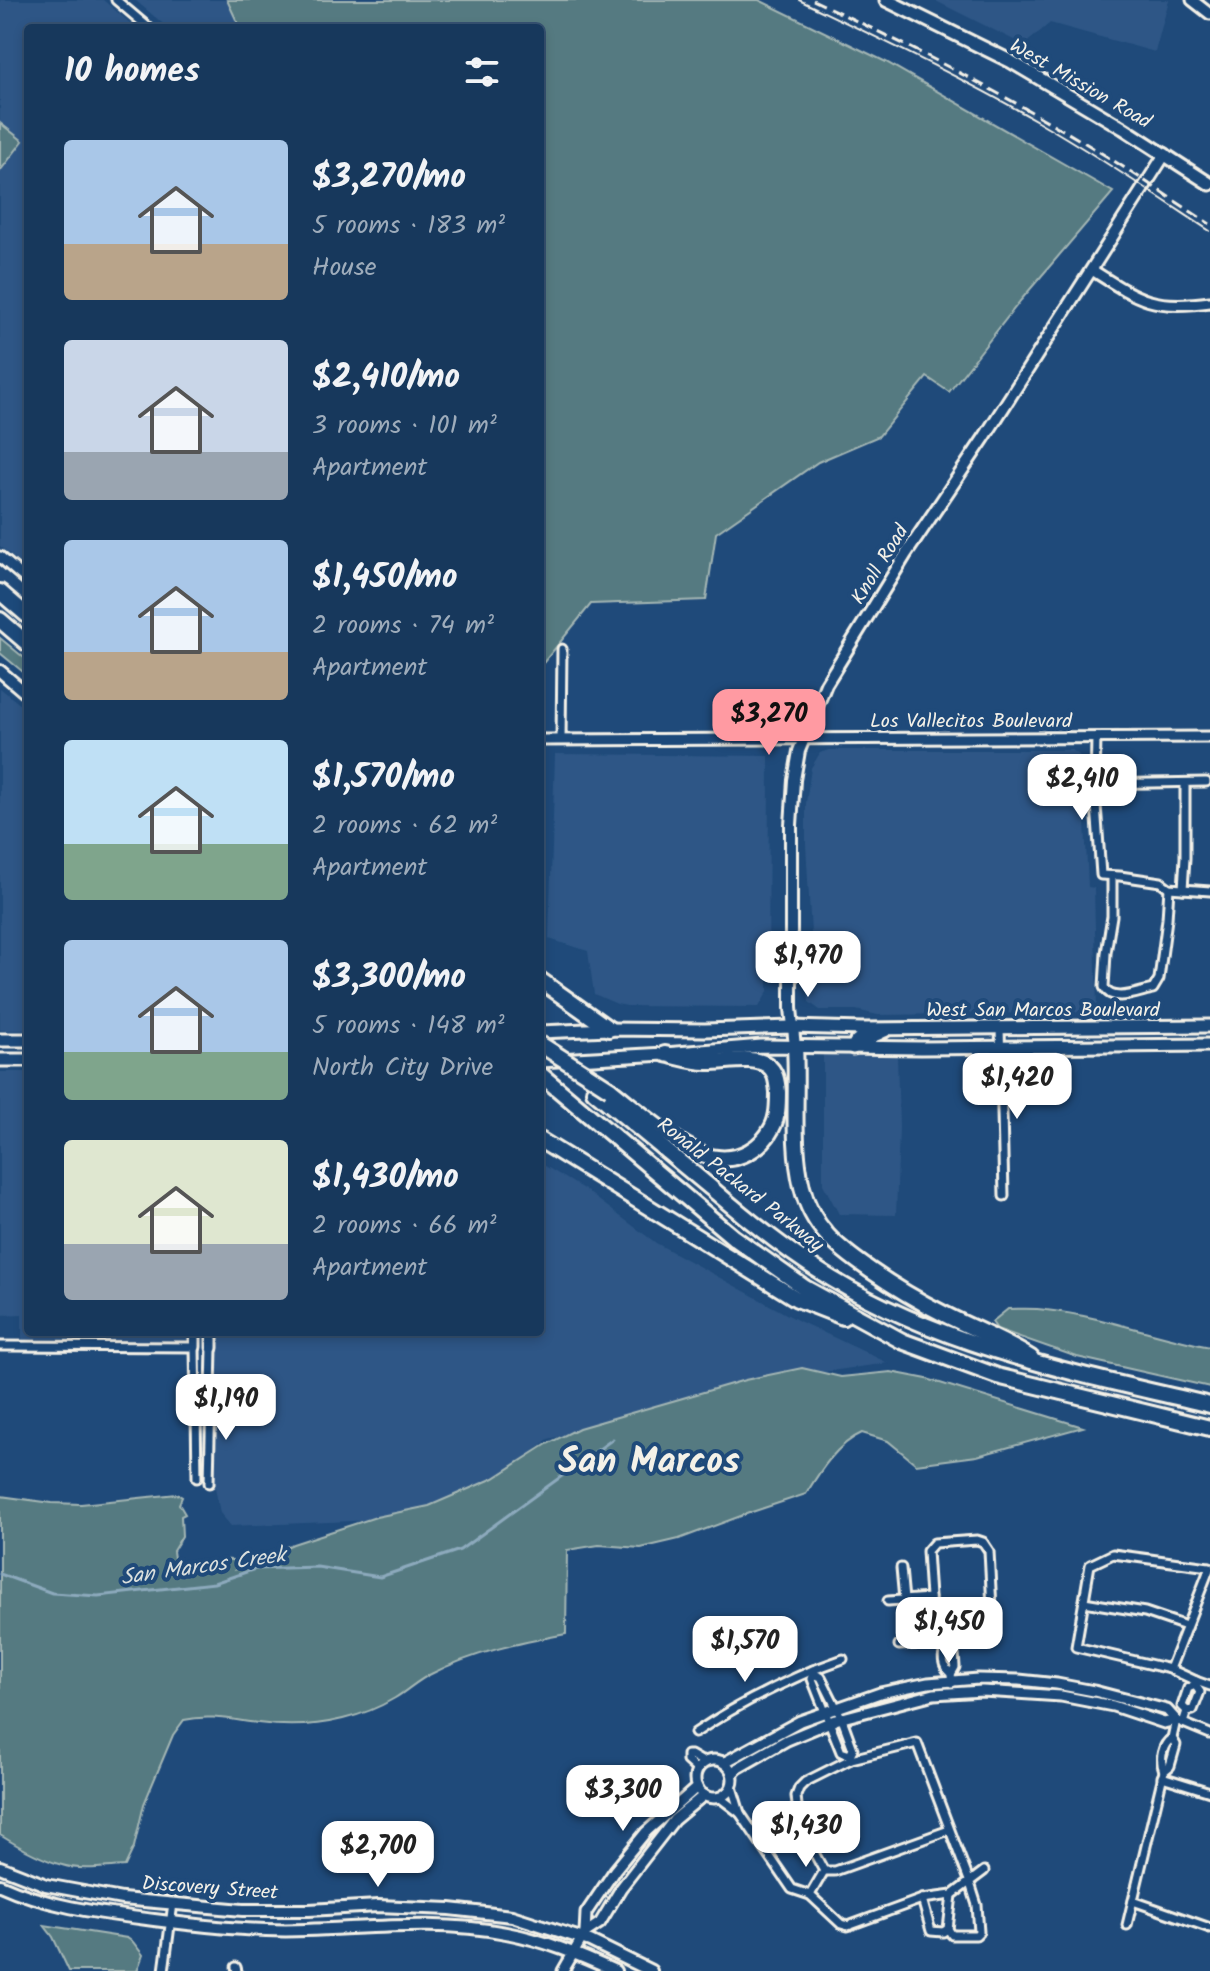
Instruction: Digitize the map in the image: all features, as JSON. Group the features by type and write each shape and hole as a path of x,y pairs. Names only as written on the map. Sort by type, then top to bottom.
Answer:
{"highway":[{"path":"0,592 24,613"},
{"path":"0,620 24,641"},
{"path":"544,983 609,1029"},
{"path":"795,1047 797,1158 808,1207 819,1227 832,1242 894,1286 945,1315 1010,1344 1045,1366"},
{"path":"544,1048 610,1089 690,1148 716,1158 742,1155 753,1149 771,1130 777,1109 777,1078 767,1064 754,1060 706,1062 665,1054"},
{"name":"Ronald Packard Parkway","path":"544,1048 748,1220 831,1278 879,1305 972,1344 1045,1366 1210,1405"},
{"name":"Ronald Packard Parkway","path":"544,1077 733,1237 805,1288 902,1341 997,1376 1210,1428"},
{"path":"544,1142 797,1299 902,1341"}],"main road":[{"name":"West Mission Road","path":"886,0 1010,61 1210,184"},
{"name":"Knoll Road","path":"795,1047 791,1010 791,825 794,780 803,740 826,684 906,554 984,438 1165,154"},
{"path":"0,671 24,692"},
{"name":"West San Marcos Boulevard","path":"544,1032 792,1027 1210,1026"},
{"path":"853,1048 861,1037 872,1037 890,1029"},
{"path":"0,1040 24,1040"},
{"name":"West San Marcos Boulevard","path":"544,1061 762,1046 1210,1045"},
{"path":"0,1060 24,1060"},
{"name":"Discovery Street","path":"0,1867 46,1885 122,1899 243,1910 378,1906 512,1916 583,1935 651,1971"},
{"name":"Discovery Street","path":"0,1885 75,1909 240,1930 441,1925 507,1933 573,1952 615,1971"}],"street":[{"path":"116,0 144,24"},
{"path":"1192,0 1210,14"},
{"path":"1092,270 1143,300 1166,305 1210,302"},
{"path":"0,557 24,578"},
{"path":"561,740 562,649"},
{"path":"1096,737 1101,875 1161,882 1169,888 1210,891"},
{"name":"Los Vallecitos Boulevard","path":"544,740 1210,737"},
{"path":"1096,784 1206,782"},
{"path":"1183,889 1185,783"},
{"path":"1112,876 1112,916 1104,987 1110,996 1153,989 1159,979 1169,888"},
{"path":"1000,1027 1004,1196"},
{"path":"195,1336 197,1478"},
{"path":"209,1483 212,1336"},
{"path":"0,1346 195,1347"},
{"path":"899,1645 963,1643 986,1638 993,1627 989,1551 983,1542 934,1543 927,1551 933,1643"},
{"path":"1170,1669 1209,1567 1113,1554 1090,1565 1076,1647 1170,1669 1196,1683 1210,1686"},
{"path":"901,1568 904,1600"},
{"path":"888,1601 930,1598"},
{"path":"1084,1602 1145,1612 1186,1626"},
{"path":"946,1644 942,1653 944,1668 952,1678 953,1693"},
{"path":"695,1733 749,1699 843,1659"},
{"path":"814,1672 821,1677 842,1719 853,1749 850,1757"},
{"path":"814,1672 812,1679 841,1752 850,1757"},
{"path":"725,1762 800,1721 880,1693 952,1678 1005,1679 1094,1691 1167,1710 1180,1721 1210,1734"},
{"path":"1127,1925 1163,1774 1170,1766 1176,1745 1172,1738 1187,1711 1193,1710 1200,1692 1196,1683"},
{"path":"733,1773 787,1740 829,1722 934,1694 982,1691 1061,1696 1113,1706 1164,1723 1180,1721"},
{"path":"824,1871 799,1825 796,1796 799,1788 850,1757 917,1743 977,1905 979,1932 976,1935 952,1935 948,1929 952,1895"},
{"path":"683,1752 691,1755 700,1766"},
{"path":"732,1787 724,1795 714,1798 700,1791 695,1775 700,1766 714,1759 725,1762 733,1773 732,1787 740,1813 792,1889 810,1895 841,1924 848,1926 922,1899 952,1895 984,1871"},
{"path":"1163,1774 1210,1792"},
{"path":"583,1935 600,1923 621,1888 700,1791"},
{"path":"563,1971 583,1935 586,1913 615,1870 646,1832 700,1791"},
{"path":"719,1797 740,1813"},
{"path":"824,1871 835,1871 949,1830"},
{"path":"810,1895 824,1871"},
{"path":"922,1899 931,1931 948,1929"},
{"path":"1133,1901 1210,1928"},
{"path":"164,1971 173,1903"}],"shaded area":[{"path":"0,0 103,0 131,24 24,24 24,567 0,546 0,171 23,141 0,123"},
{"path":"135,0 227,0 238,24 163,24"},
{"path":"934,0 1169,0 1155,52 1050,23 1024,45"},
{"path":"0,688 24,708 24,1030 0,1030"},
{"path":"829,750 1072,750 1078,754 1082,759 1088,887 1094,888 1097,1012 878,1015 856,1010 820,1010 809,1002 807,967 812,951 806,803 811,768 820,753"},
{"path":"555,754 769,756 768,991 759,1007 617,1004 594,994 588,951 549,939"},
{"path":"823,1055 897,1056 899,1128 896,1215 839,1214 823,1184"},
{"path":"0,1072 24,1072 24,1336 190,1336 190,1342 22,1343 22,1314 0,1315"},
{"path":"544,1165 585,1190 656,1243 799,1321 888,1363 794,1376 636,1419 548,1439 513,1470 425,1518 231,1526 220,1513 214,1482 218,1336 544,1336"}],"green space":[{"path":"227,0 759,0 886,62 1113,192 1021,300 949,392 927,377 879,436 818,462 716,533 706,600 591,604 544,662 544,24 238,24"},
{"path":"0,123 23,141 0,171"},
{"path":"0,638 24,658 24,673 0,653"},
{"path":"1008,1309 1067,1313 1210,1347 1210,1387 1077,1357 997,1329 992,1322"},
{"path":"802,1368 841,1377 891,1372 927,1379 1083,1427 977,1456 916,1464 888,1441 862,1433 837,1451 806,1494 679,1539 641,1548 599,1545 567,1550 566,1634 480,1654 447,1666 383,1705 343,1719 290,1725 212,1718 184,1720 173,1735 144,1804 134,1847 125,1866 69,1867 30,1852 0,1835 0,1496 81,1504 177,1494 182,1497 179,1504 185,1514 181,1516 182,1536 173,1551 175,1566 193,1568 232,1560 240,1562 236,1569 293,1544 376,1517 429,1506 494,1478 547,1444 579,1428 745,1380"},
{"path":"44,1925 127,1938 143,1955 137,1971 69,1971"}],"waterway":[{"name":"San Marcos Creek","path":"0,1574 52,1593 98,1596 214,1583 255,1569 317,1567 380,1577 460,1550 613,1439"}],"tram line":[{"path":"799,0 1010,105 1083,148 1210,231"}],"railway":[{"path":"813,0 1031,112 1210,224"}],"district":[{"name":"San Marcos","path":"649,1459"}]}
